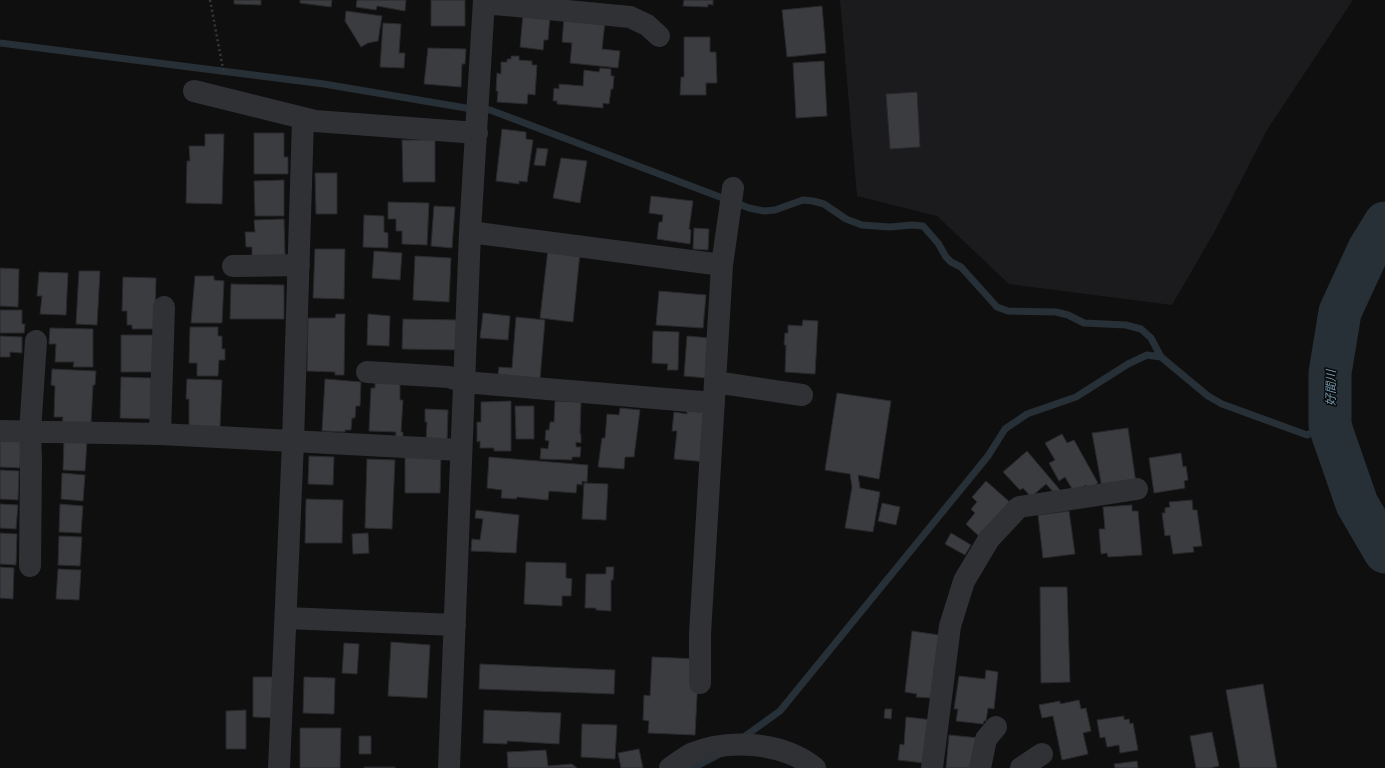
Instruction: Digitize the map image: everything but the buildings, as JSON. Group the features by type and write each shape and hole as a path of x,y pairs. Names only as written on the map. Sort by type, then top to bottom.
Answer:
{"street":[{"path":"449,768 470,232 484,1 630,18 647,25 659,36"},
{"path":"194,91 303,120 477,127"},
{"path":"279,768 293,442 303,120"},
{"path":"700,683 700,634 722,265 733,188"},
{"path":"470,232 722,265"},
{"path":"233,266 299,265"},
{"path":"160,434 164,307"},
{"path":"30,566 32,461 30,432 36,341"},
{"path":"367,372 449,377 464,382 714,403"},
{"path":"715,382 802,395"},
{"path":"0,431 160,434 461,450"},
{"path":"932,768 950,626 964,582 989,539 1019,507 1137,489"},
{"path":"286,618 455,625"},
{"path":"980,768 986,740 996,727"},
{"path":"670,768 689,755 703,750 725,746 748,745 793,755 808,762 816,768"},
{"path":"1021,768 1042,754"}],"path":[{"path":"210,0 229,100"}],"shaded area":[{"path":"840,0 1353,0 1267,130 1216,229 1172,305 1009,284 937,216 857,196"}],"waterway":[{"path":"0,43 324,84 466,108 490,110 749,208 764,211 775,210 803,200 813,201 824,204 846,219 862,225 890,227 912,225 923,226 938,243 946,257 951,262 961,267 997,307 1008,311 1056,312 1068,315 1084,323 1126,325 1141,329 1151,338 1161,357"},
{"name":"好間川","path":"1385,223 1369,249 1340,312 1330,373 1330,424 1332,432 1357,504 1385,552"},
{"path":"741,739 780,711 988,456 1005,429 1027,414 1076,397 1128,364 1147,355 1161,357 1208,396 1222,404 1307,435 1330,424"},
{"path":"693,768 718,755"}]}
